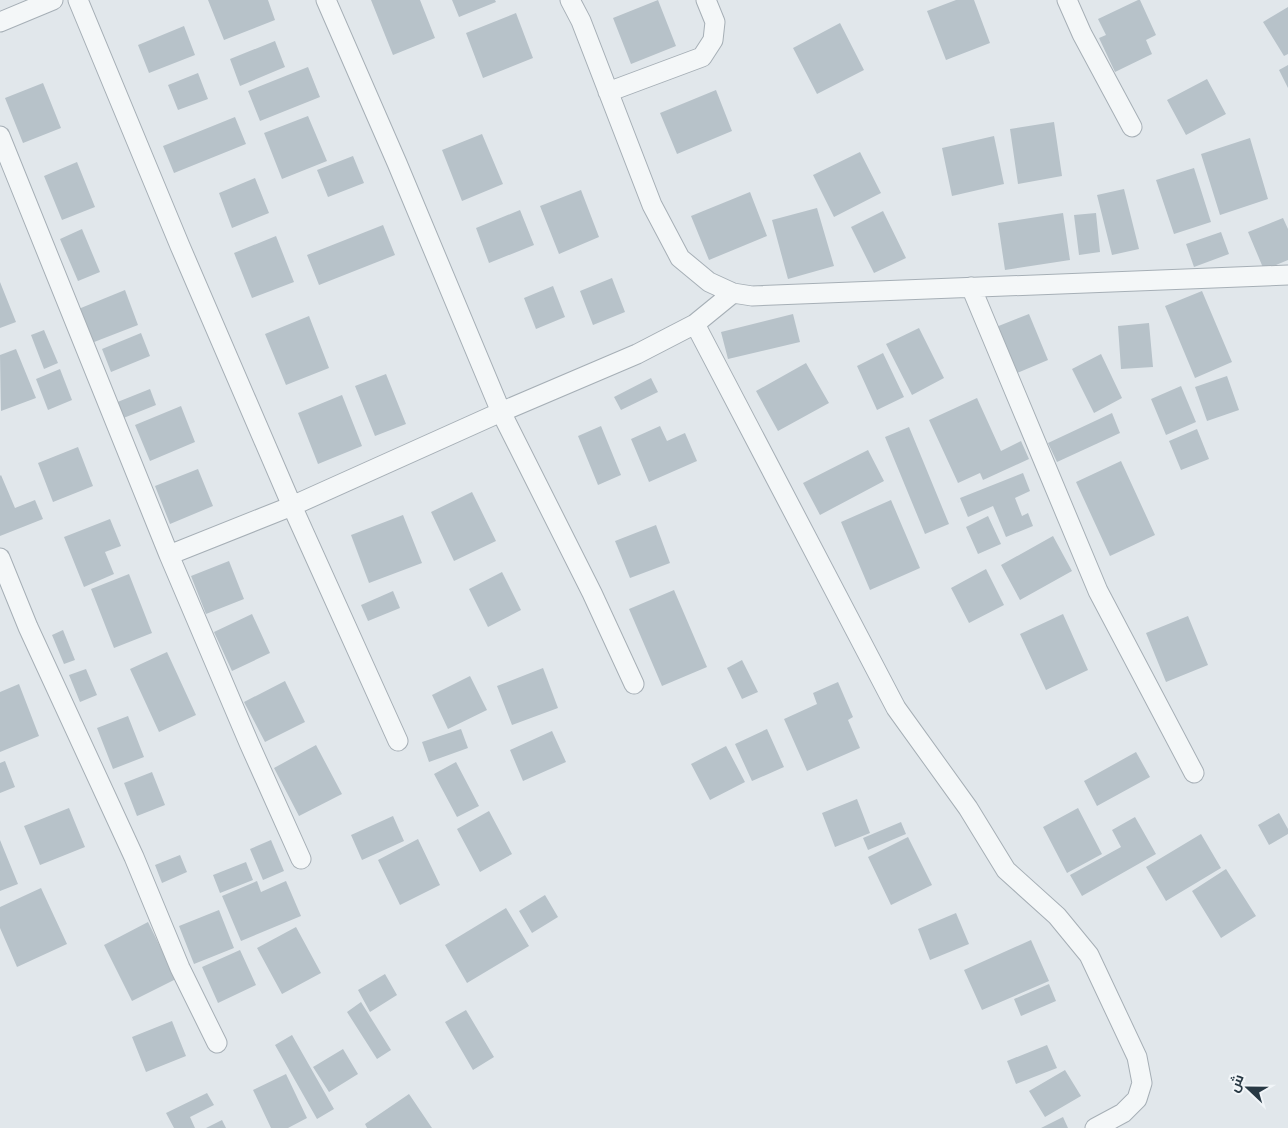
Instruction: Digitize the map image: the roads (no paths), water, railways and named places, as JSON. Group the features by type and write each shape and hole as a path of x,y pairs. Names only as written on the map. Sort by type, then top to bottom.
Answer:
{"street":[{"path":"0,22 53,0"},
{"path":"78,0 180,246 292,506 398,741"},
{"path":"326,0 397,163 501,412 592,593 634,684"},
{"path":"570,0 581,22 652,205 680,258 709,282 733,293 752,296 1288,275"},
{"path":"608,92 702,57 713,40 715,22 706,0"},
{"path":"1067,0 1082,34 1132,127"},
{"path":"0,136 169,555 301,859"},
{"path":"971,287 1098,591 1194,773"},
{"path":"169,555 292,506 501,412 637,354 695,324 733,293"},
{"path":"695,324 896,708 968,808 1006,870 1056,916 1089,955 1137,1057 1142,1083 1137,1099 1123,1113 1095,1128"},
{"path":"0,558 28,627 134,857 180,968 217,1043"}]}
